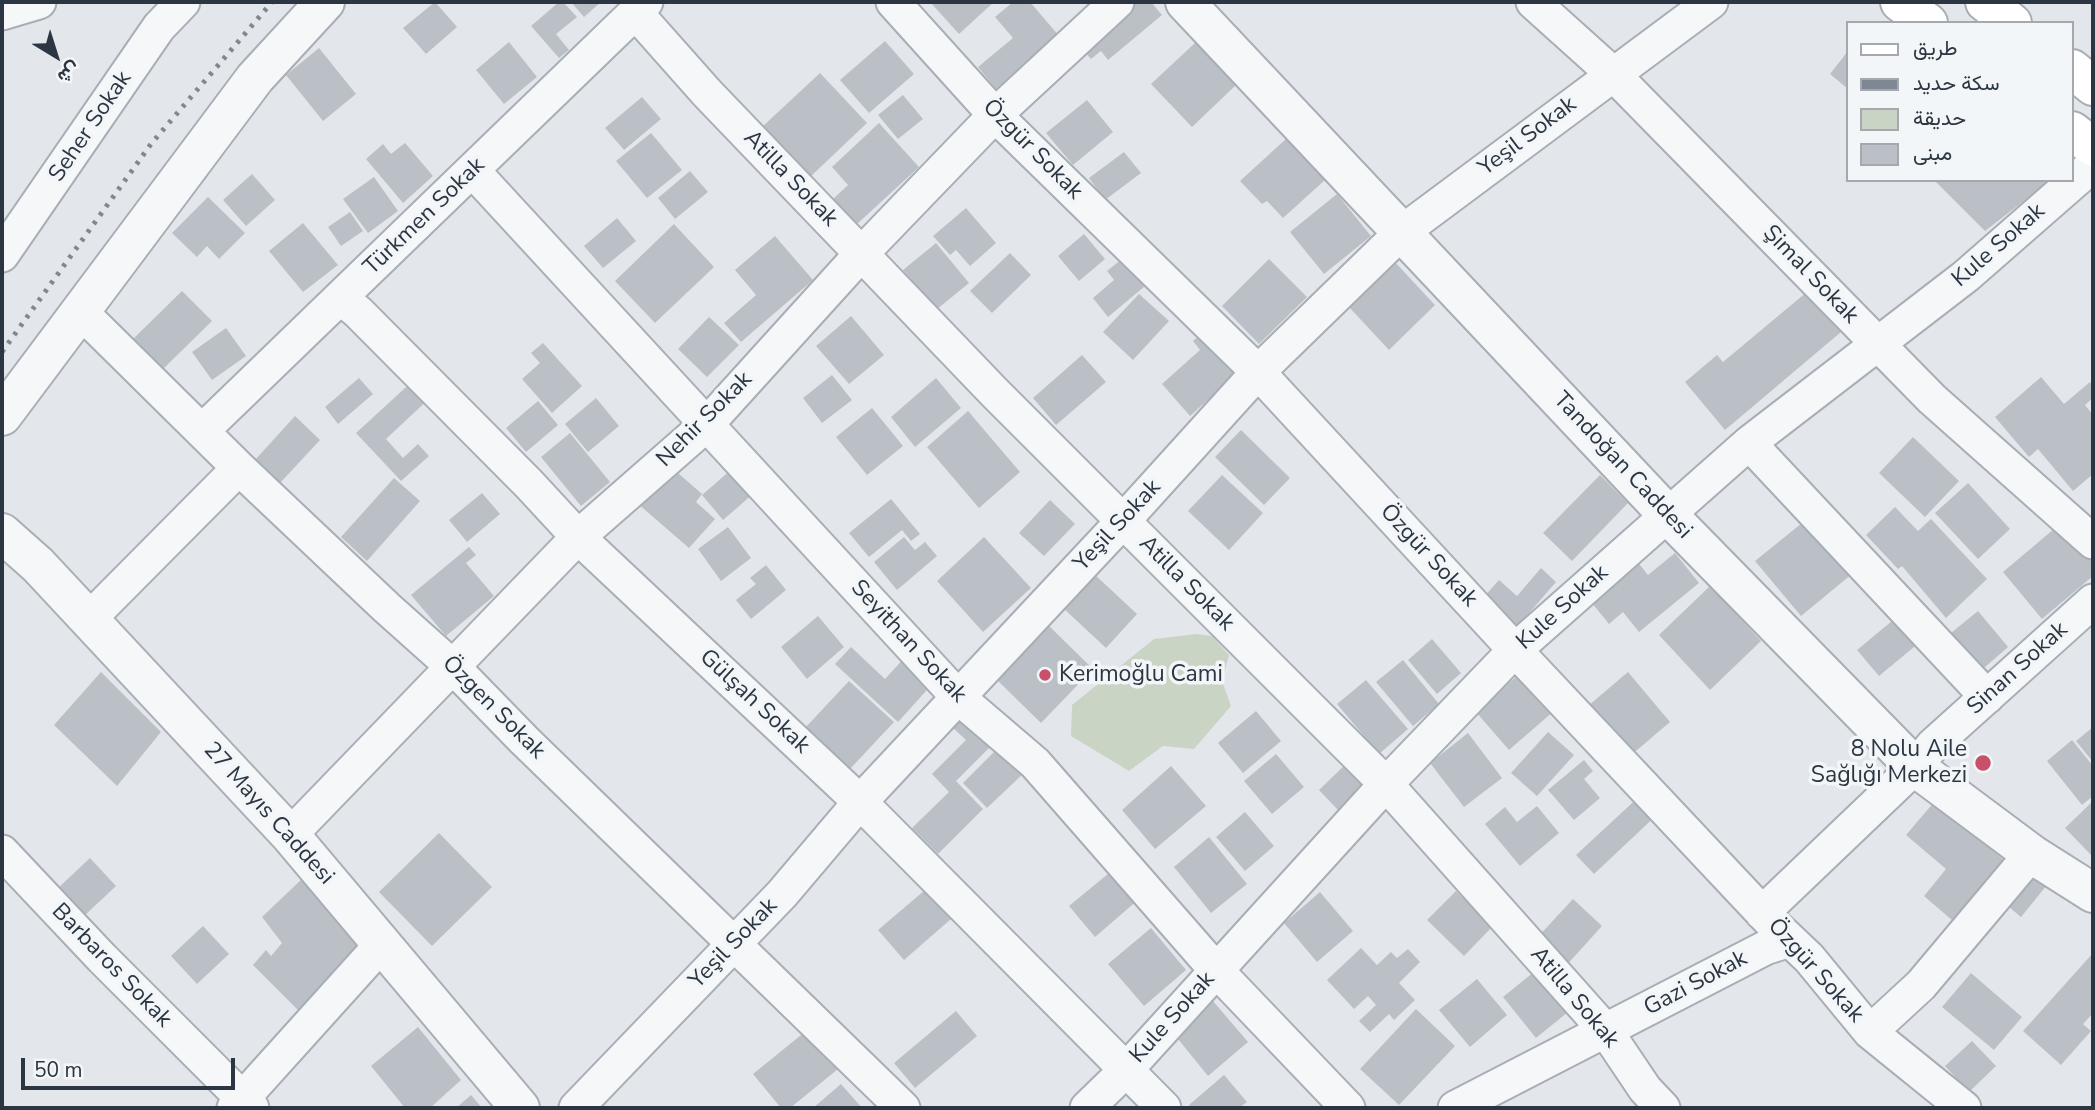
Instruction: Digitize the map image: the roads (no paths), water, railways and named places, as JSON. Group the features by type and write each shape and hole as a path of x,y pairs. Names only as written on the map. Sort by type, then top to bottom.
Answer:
{"main road":[{"path":"1900,2 1925,21"},
{"path":"1985,2 2009,21"},
{"path":"2074,71 2093,86"},
{"path":"2074,133 2093,147"}],"street":[{"path":"2,13 39,2"},
{"name":"Seher Sokak","path":"2,255 159,27 183,2"},
{"path":"2,416 255,78 325,2"},
{"name":"Özgür Sokak","path":"892,2 995,115 1258,372 1515,650 1762,912 1809,958 1870,1032 1964,1108"},
{"name":"Nehir Sokak","path":"290,835 578,537 707,424 862,253 995,115 1117,2"},
{"name":"Tandoğan Caddesi","path":"1185,2 1667,514 1915,766 2033,855 2093,893"},
{"name":"Şimal Sokak","path":"1533,2 1614,74 1877,345 2093,542"},
{"name":"Yeşil Sokak","path":"576,1108 782,894 860,802 1123,521 1258,372 1402,232 1711,2"},
{"name":"Türkmen Sokak","path":"202,431 641,8"},
{"name":"Atilla Sokak","path":"641,8 707,93 994,392 1386,784 1605,1031 1645,1089 1663,1108"},
{"name":"Kule Sokak","path":"2074,182 2093,165"},
{"name":"Seyithan Sokak","path":"473,171 959,698 1035,763 1216,970 1348,1108"},
{"name":"Kule Sokak","path":"1087,1108 1126,1070 1386,784 1515,650 1749,443 1966,276 2074,182"},
{"name":"Gülşah Sokak","path":"341,298 358,312 578,537 860,802 1164,1108"},
{"name":"Özgen Sokak","path":"79,312 239,468 453,667 524,740 903,1108"},
{"path":"1749,443 1987,696"},
{"path":"88,620 239,468"},
{"name":"27 Mayıs Caddesi","path":"2,533 38,565 290,835 520,1108"},
{"name":"Sinan Sokak","path":"1762,912 1915,766 1933,745 2093,601"},
{"name":"Barbaros Sokak","path":"2,852 243,1105"},
{"path":"1870,1032 1921,985 2033,855"},
{"name":"Gazi Sokak","path":"1455,1108 1765,948 1790,940"},
{"path":"243,1105 381,945"}],"railway":[{"path":"2,352 151,144 272,2"}],"place":[{"name":"Kerimoğlu Cami","path":"1045,675"},
{"name":"8 Nolu Aile Sağlığı Merkezi","path":"1983,763"}]}
